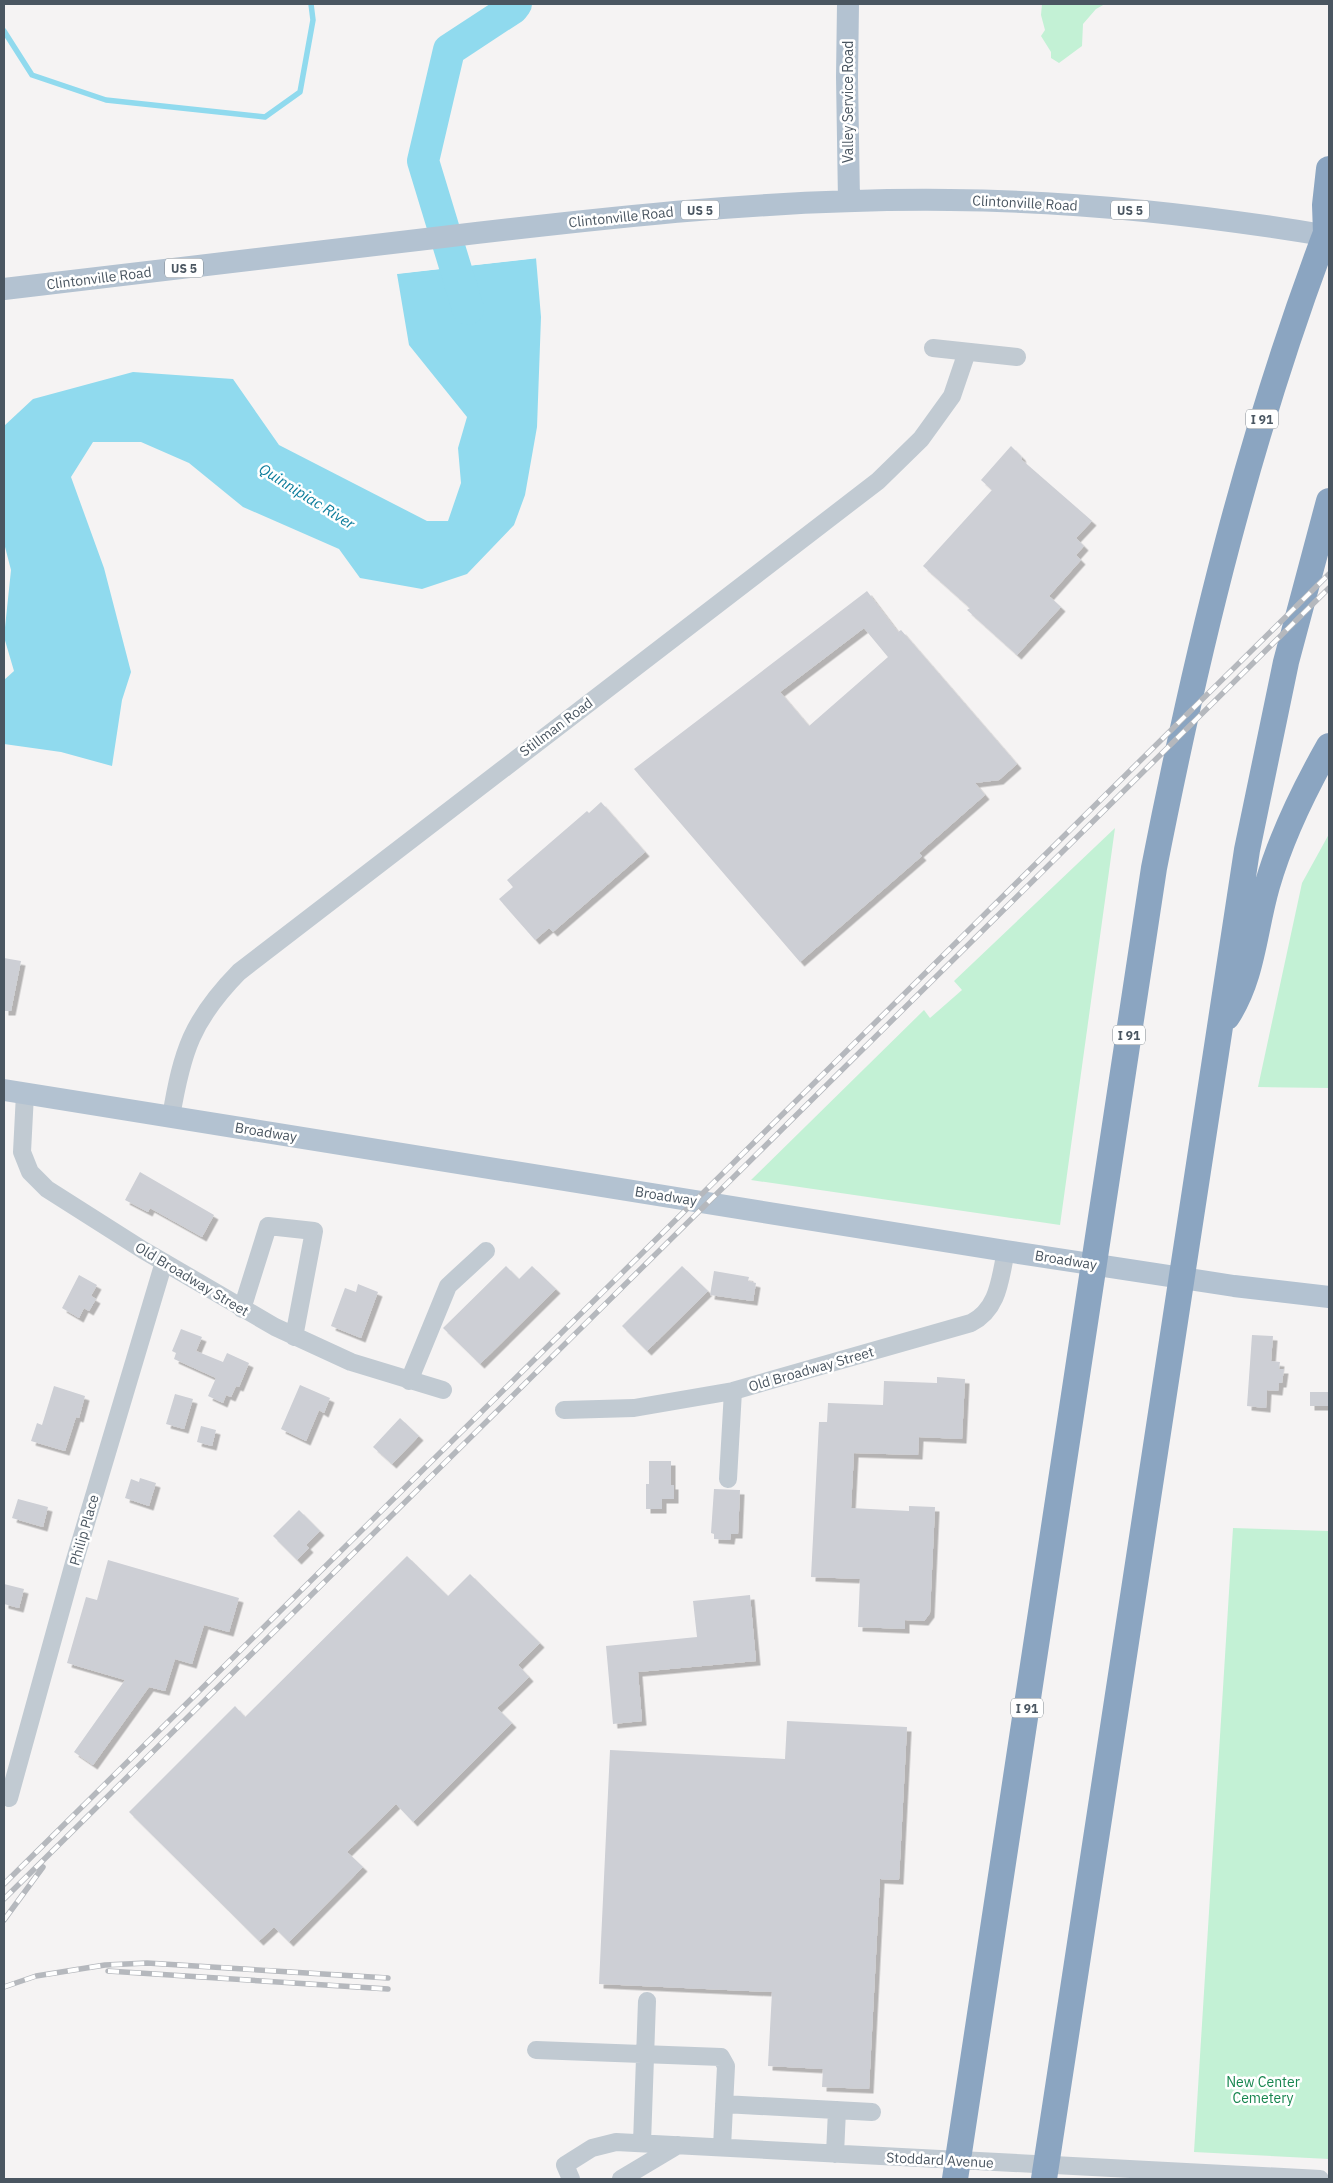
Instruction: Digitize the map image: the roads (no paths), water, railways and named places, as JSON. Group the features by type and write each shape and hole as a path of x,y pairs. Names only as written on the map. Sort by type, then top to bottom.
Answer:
{"highway":[{"path":"1328,232 1325,205 1329,169"},
{"name":"I 91","path":"955,2179 1098,1233 1161,836 1207,617 1235,511 1259,430 1328,232"},
{"path":"1044,2179 1218,1031 1254,810 1272,722 1298,613 1329,501"},
{"path":"1218,1031 1232,1010 1248,977 1267,887 1283,841 1305,791 1329,746"}],"main road":[{"name":"Valley Service Road","path":"848,4 849,201"},
{"name":"Clintonville Road","path":"4,289 552,224 686,210 849,201 948,200 1043,203 1146,211 1328,232"},
{"name":"Broadway","path":"14,1092 1006,1251 1234,1286 1329,1297"}],"street":[{"path":"933,348 1017,357"},
{"name":"Stillman Road","path":"171,1117 181,1067 190,1038 214,998 240,972 278,940 878,481 921,439 952,396 967,352"},
{"name":"Old Broadway Street","path":"14,1092 24,1161 30,1172 55,1195 242,1309 294,1337 351,1362 443,1390"},
{"path":"242,1309 268,1226 314,1231 294,1337"},
{"path":"409,1381 448,1286 486,1251"},
{"name":"Old Broadway Street","path":"564,1410 634,1408 733,1391 960,1327 986,1314 994,1300 1006,1251"},
{"name":"Philip Place","path":"9,1798 74,1563 164,1262"},
{"path":"728,1479 733,1391"},
{"path":"642,2143 647,2001"},
{"path":"536,2050 721,2057 726,2066 722,2147"},
{"path":"724,2104 872,2112"},
{"path":"835,2154 836,2110"},
{"name":"Stoddard Avenue","path":"568,2172 585,2151 605,2143 642,2143 1320,2179"},
{"path":"621,2179 678,2145"}],"water":[{"path":"536,258 541,317 537,427 525,495 514,525 467,574 422,589 360,578 339,549 243,507 189,463 141,442 93,442 71,477 104,568 131,672 122,700 112,766 61,752 4,744 4,680 14,671 4,637 11,570 4,543 4,426 33,399 133,372 233,379 279,445 427,521 448,521 461,483 458,448 467,417 409,345 397,274"}],"waterway":[{"path":"4,31 32,75 106,100 265,117 300,92 313,20 311,4"},
{"name":"Quinnipiac River","path":"468,309 423,161 449,50 513,8 516,4"}],"railway":[{"path":"4,1884 1329,574"},
{"path":"4,1899 1329,588"},
{"path":"4,1920 43,1867"},
{"path":"4,1987 36,1976 105,1965 147,1963 388,1978"},
{"path":"108,1971 388,1989"}],"park label":[{"name":"New Center Cemetery","path":"1263,2090"}]}
